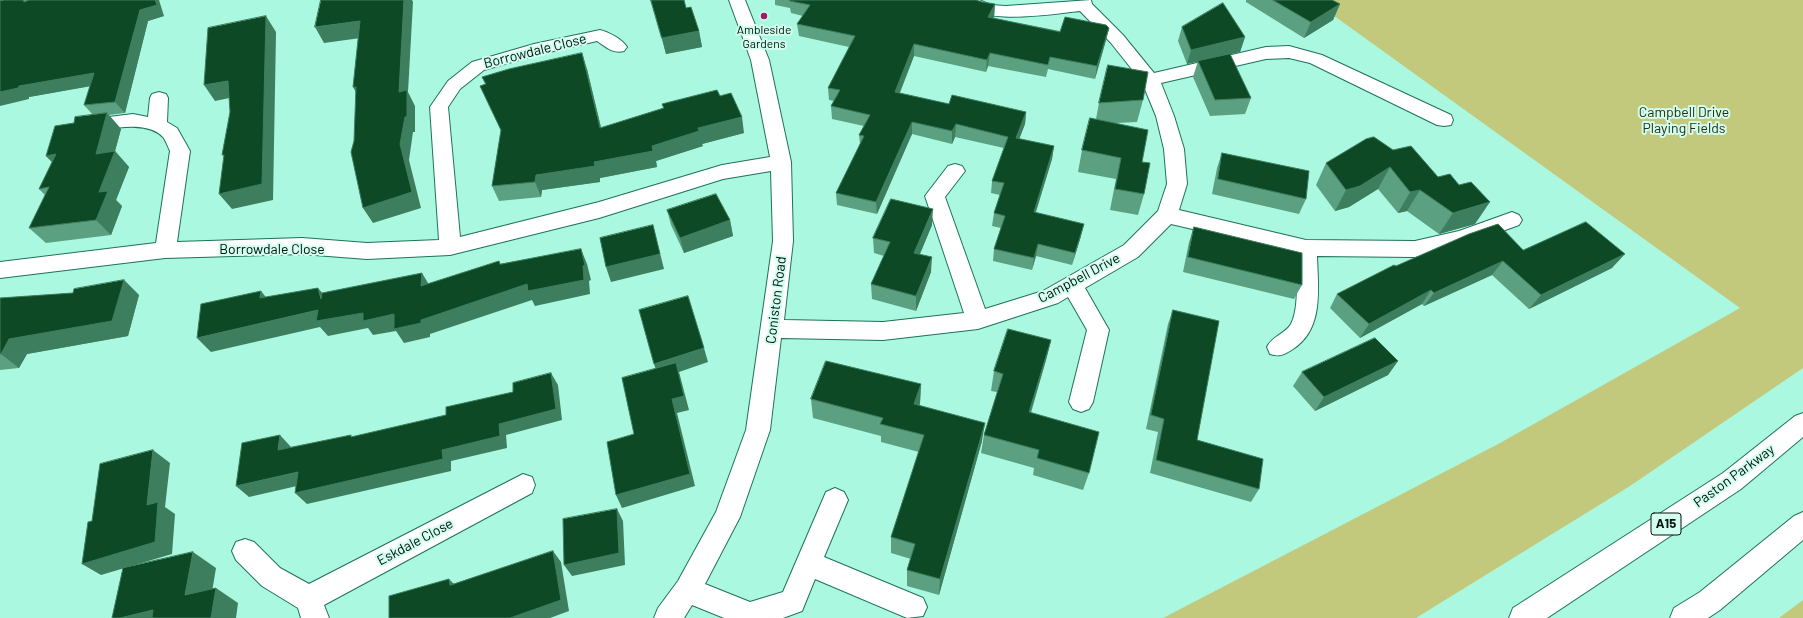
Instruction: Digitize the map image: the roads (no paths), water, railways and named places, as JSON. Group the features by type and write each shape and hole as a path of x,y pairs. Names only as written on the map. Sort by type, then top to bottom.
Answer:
{"main road":[{"name":"Coniston Road","path":"668,618 687,590 727,517 758,430 783,241 781,162 760,60 737,0"},
{"name":"Campbell Drive","path":"772,329 883,331 978,320 1050,297 1072,286 1131,251 1167,215 1176,184 1174,149 1165,116 1150,80 1117,39 1083,2 1008,12 983,8 967,0"},
{"name":"Borrowdale Close","path":"450,247 439,107 454,85 478,66 580,39 600,35 618,47"},
{"path":"1150,80 1266,54 1289,52 1316,59 1444,120"},
{"path":"157,125 159,98"},
{"path":"68,130 103,123 133,120 157,125 170,133 180,151 165,250"},
{"name":"Borrowdale Close","path":"0,270 165,250 302,246 367,250 450,247 599,210 722,172 781,162"},
{"path":"955,171 934,196 978,320"},
{"path":"1167,215 1306,248 1415,249 1461,238 1512,220"},
{"path":"1278,346 1298,332 1304,322 1306,307 1306,248"},
{"path":"1072,286 1098,330 1081,402"},
{"name":"Paston Parkway","path":"1523,618 1732,481 1803,423"},
{"name":"Eskdale Close","path":"246,551 271,577 312,609 522,485"},
{"path":"687,590 750,615 792,602 835,500"},
{"path":"1684,618 1710,601 1803,524"},
{"path":"808,563 913,607"}],"place":[{"name":"Ambleside Gardens","path":"764,16"}],"park label":[{"name":"Campbell Drive Playing Fields","path":"1684,120"}]}
